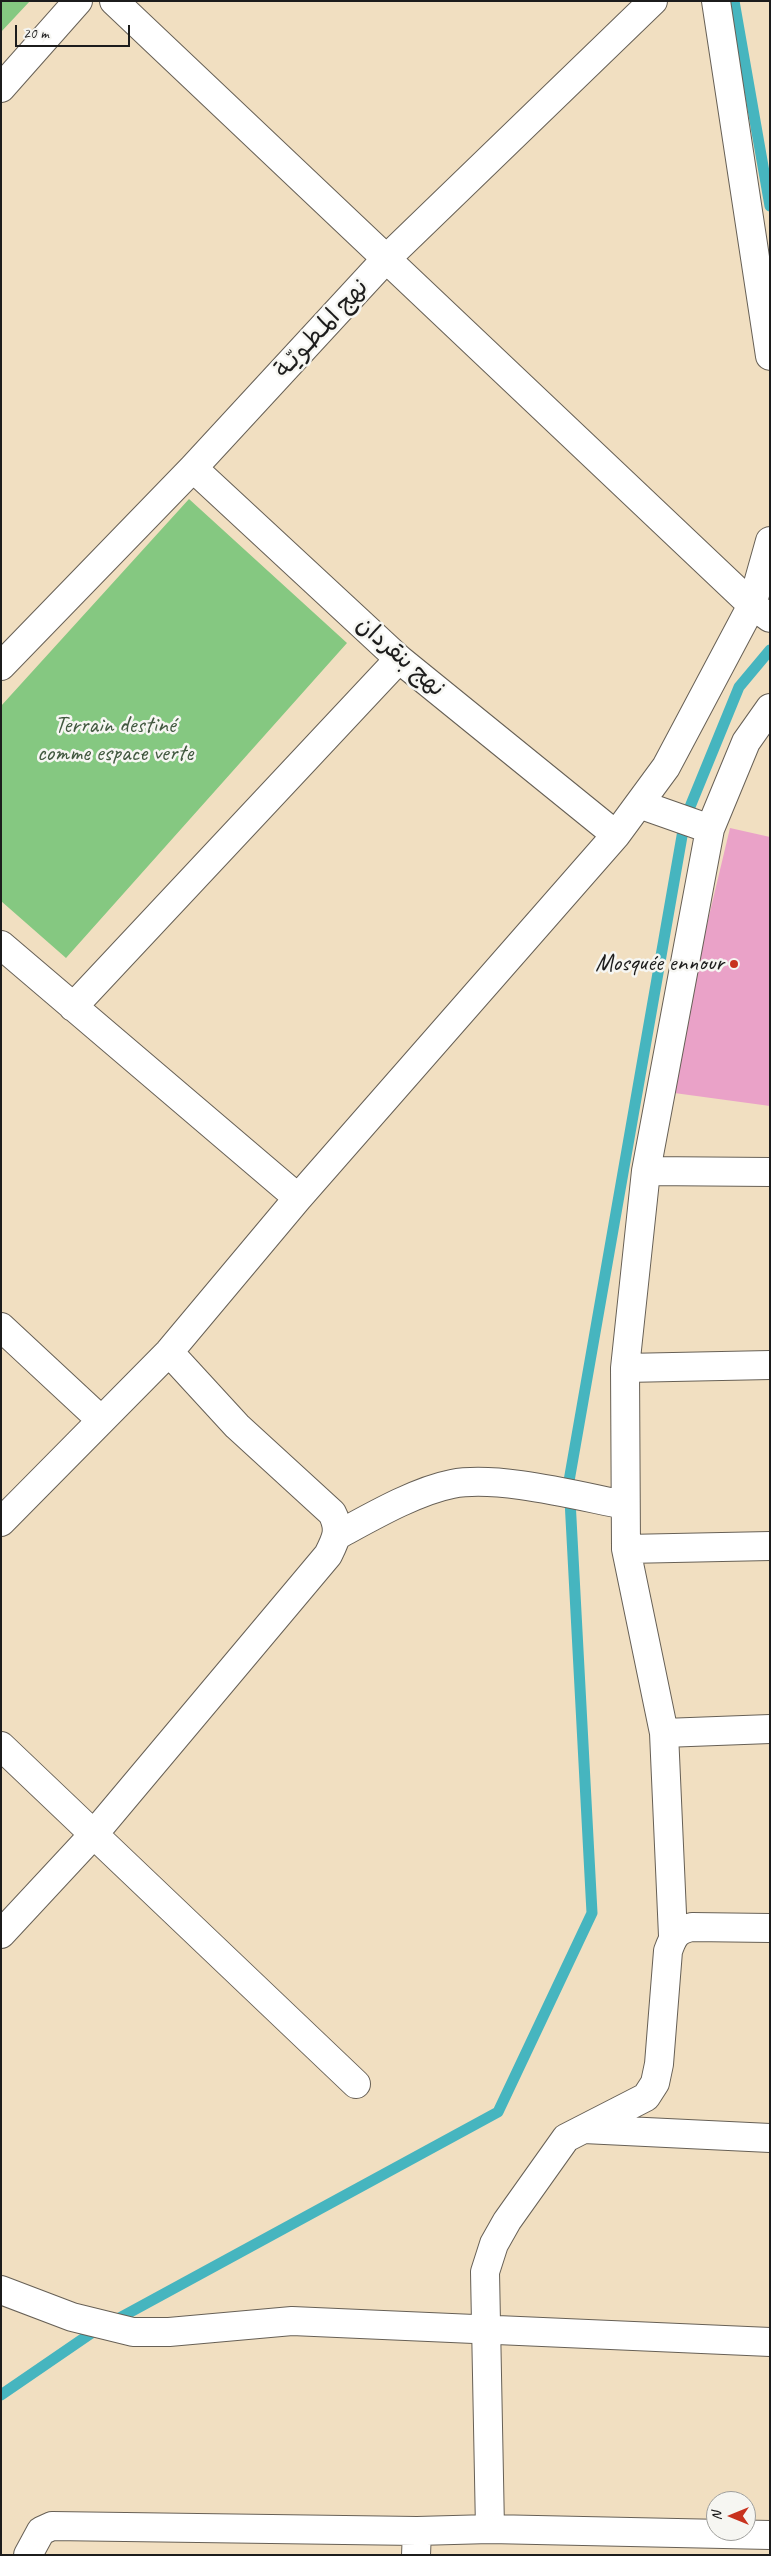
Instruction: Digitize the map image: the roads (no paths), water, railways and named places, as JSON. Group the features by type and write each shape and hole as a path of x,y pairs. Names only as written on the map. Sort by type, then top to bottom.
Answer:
{"street":[{"path":"1,88 78,1"},
{"path":"114,1 386,260 761,611"},
{"name":"نهج المـطـويّـة","path":"6,652 193,468 386,260 653,1"},
{"path":"716,1 770,356"},
{"name":"نهج بنقردان","path":"193,468 399,659 616,835"},
{"path":"1,1522 170,1352 298,1198 616,835 666,767 761,611 770,540"},
{"path":"73,1007 399,659"},
{"path":"490,2530 485,2331 486,2272 494,2244 507,2222 566,2138 646,2097 655,2083 658,2064 668,1951 673,1936 664,1733 626,1549 624,1368 646,1170 710,828 746,742 770,708"},
{"path":"639,804 710,828"},
{"path":"1,945 298,1198"},
{"path":"646,1170 770,1172"},
{"path":"1,1327 101,1420"},
{"path":"1,1934 93,1835 328,1555 338,1535 337,1523 332,1512 237,1426 170,1352"},
{"path":"624,1368 770,1365"},
{"path":"338,1535 382,1512 452,1484 500,1484 625,1504"},
{"path":"626,1549 770,1546"},
{"path":"664,1733 770,1729"},
{"path":"1,1746 356,2084"},
{"path":"673,1936 682,1929 692,1927 770,1928"},
{"path":"583,2129 770,2138"},
{"path":"1,2290 72,2316 133,2332 170,2332 292,2321 485,2331 770,2342"},
{"path":"28,2555 41,2530 52,2526 416,2543 490,2530 622,2543 770,2535"}],"waterway":[{"path":"734,1 770,206"},
{"path":"1,2395 90,2334 498,2112 592,1913 569,1481 685,819 739,687 770,650"}],"place":[{"name":"Mosquée ennour","path":"734,964"}],"park label":[{"name":"Terrain destiné comme espace verte","path":"115,740"}]}
